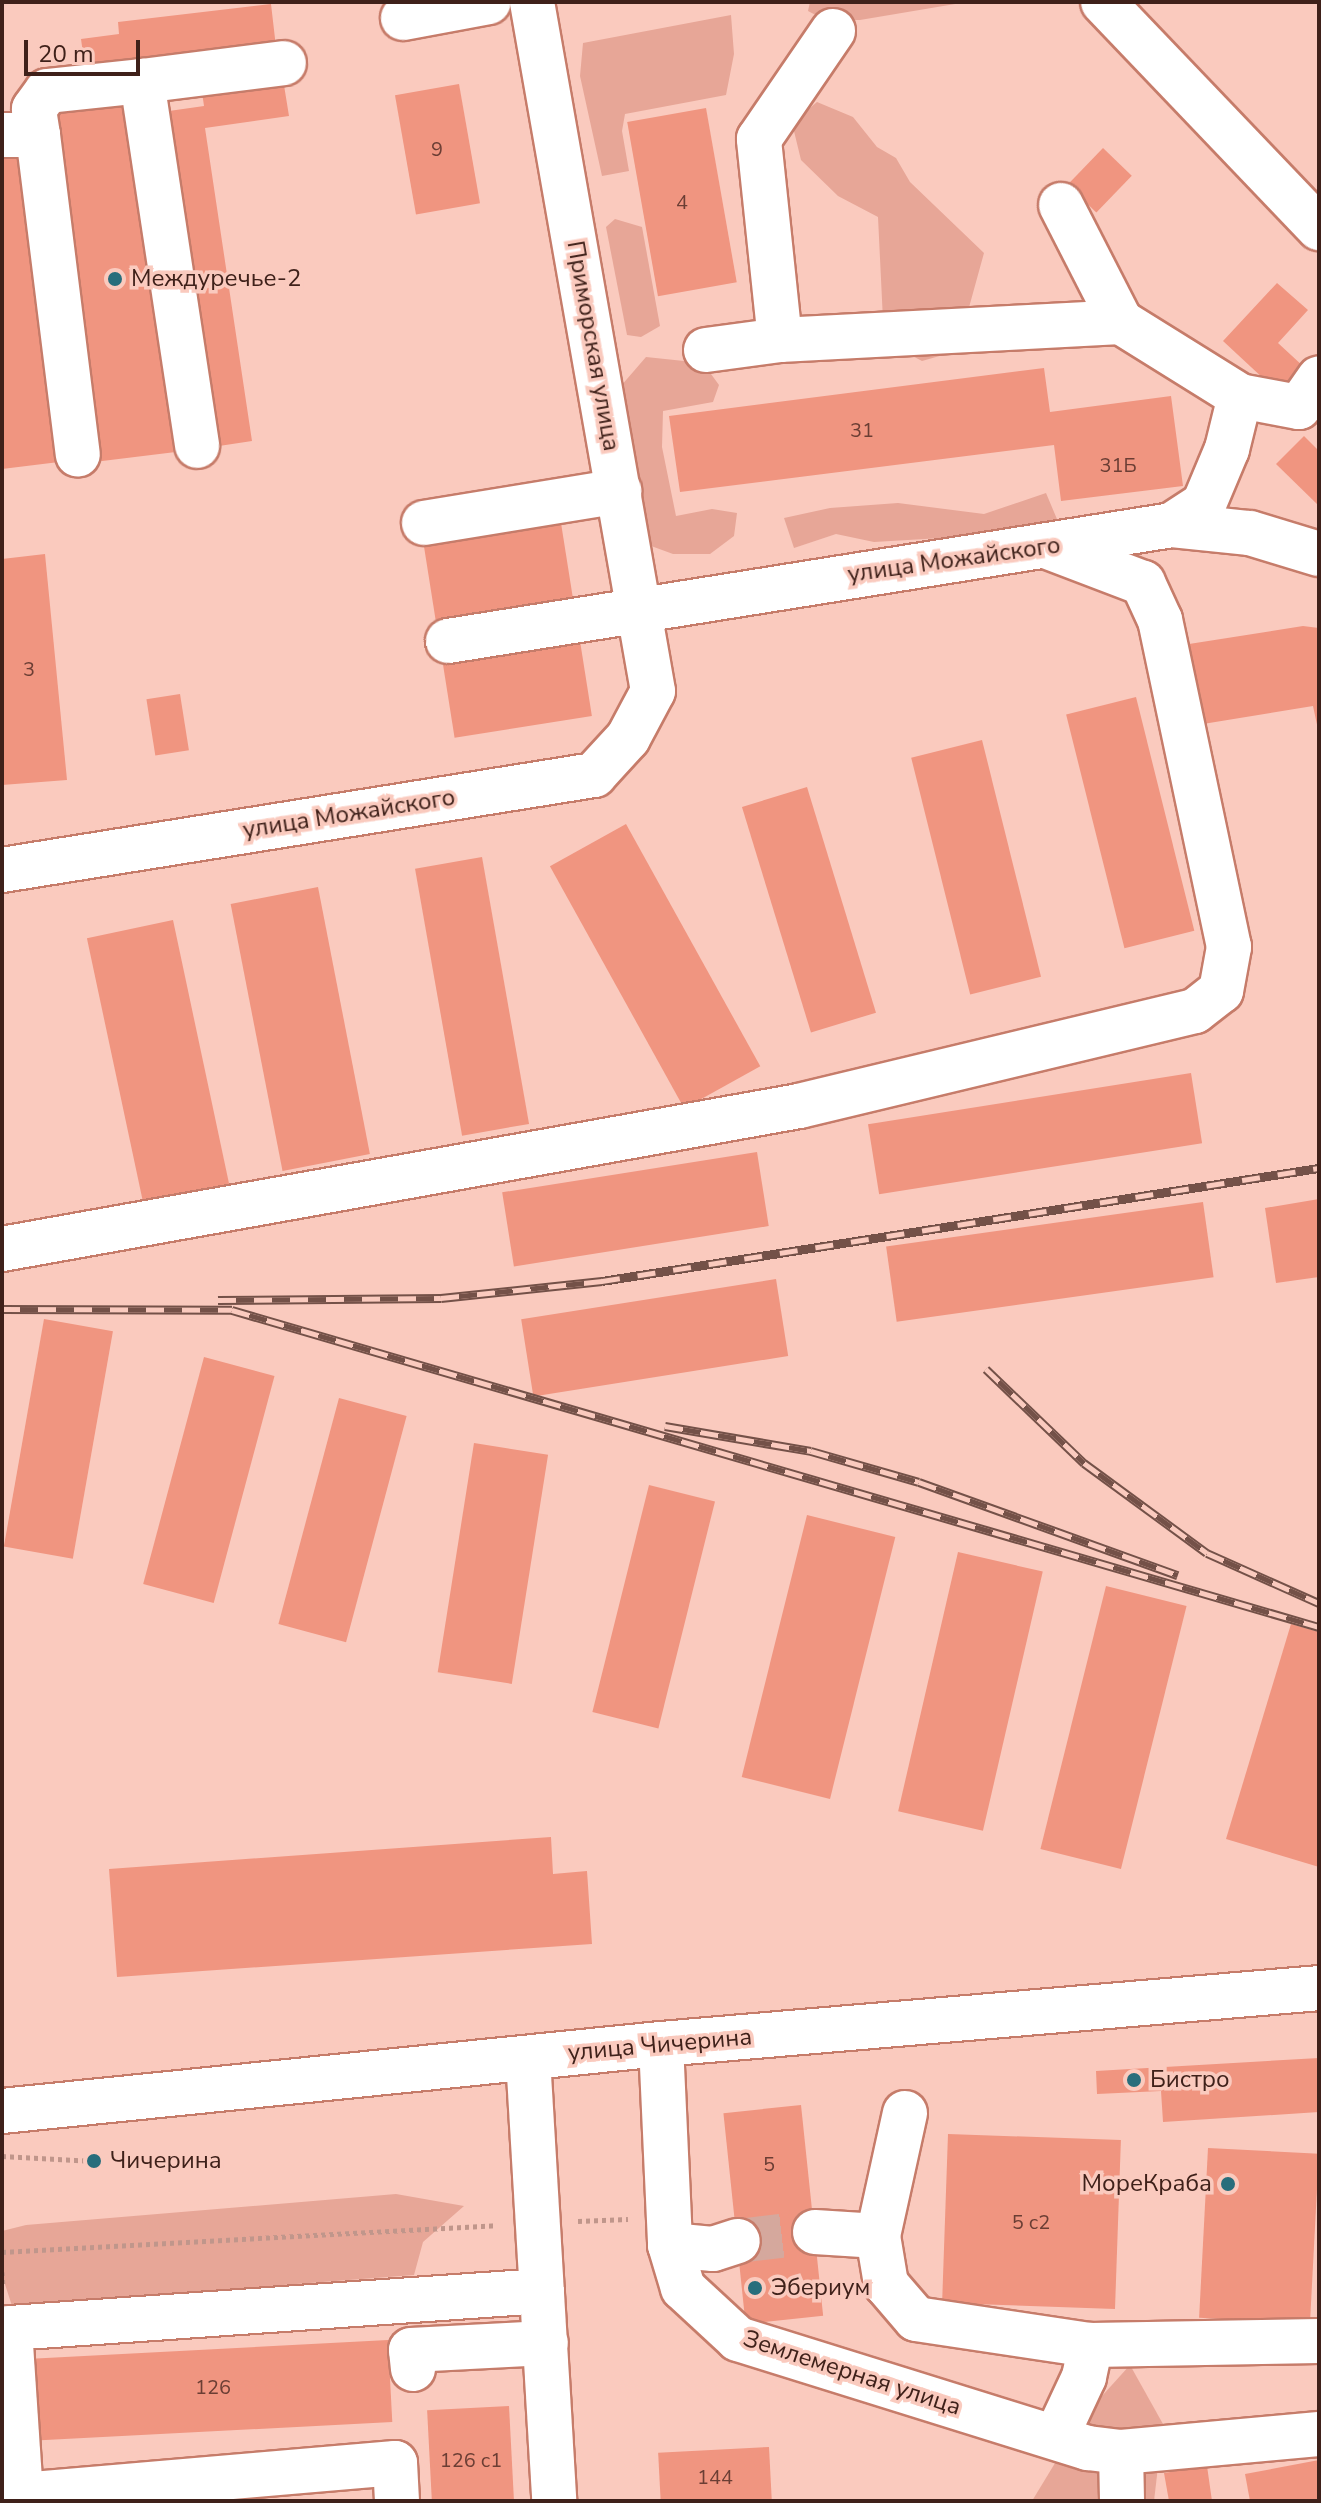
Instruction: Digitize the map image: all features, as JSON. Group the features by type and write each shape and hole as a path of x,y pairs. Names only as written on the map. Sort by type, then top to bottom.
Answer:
{"main road":[{"path":"403,18 489,2"},
{"name":"Приморская улица","path":"532,2 653,691"},
{"path":"1103,2 1319,228"},
{"path":"780,340 759,139 833,31"},
{"path":"78,455 20,135 47,91 284,63"},
{"path":"142,81 197,446"},
{"path":"1061,205 1121,322 1240,396 1299,407 1319,378"},
{"path":"706,350 780,340 1121,322"},
{"path":"1172,525 1204,504 1227,449 1240,396"},
{"path":"424,523 619,491"},
{"path":"1172,525 1250,533 1319,554"},
{"name":"улица Можайского","path":"448,641 1172,525"},
{"path":"2,1249 799,1106 1195,1011 1221,991 1229,947 1160,620 1143,583 1048,547"},
{"name":"улица Можайского","path":"2,870 594,775 628,738 653,691"},
{"name":"улица Чичерина","path":"2,2111 661,2044 1319,1988"},
{"name":"Землемерная улица","path":"661,2044 670,2245 683,2288 738,2339 1088,2446"},
{"path":"528,2058 554,2501"},
{"path":"905,2113 878,2236 886,2284 916,2319 1091,2345 1319,2341"},
{"path":"815,2232 878,2236"},
{"path":"670,2245 713,2249 738,2241"},
{"path":"397,2501 395,2463 53,2495 21,2495 10,2328 542,2291"},
{"path":"413,2369 411,2350 546,2343"},
{"path":"1091,2345 1084,2377 1088,2446 1122,2501"},
{"path":"1088,2446 1319,2434"}],"path":[{"path":"2,2156 94,2161"},
{"path":"2,2252 632,2219"}],"shaded area":[{"path":"810,2 967,2 860,20 825,20 808,11"},
{"path":"731,15 734,54 726,95 625,114 622,131 629,171 602,176 580,76 583,43"},
{"path":"817,102 853,117 877,147 896,158 910,182 984,253 957,351 922,361 884,341 878,217 838,196 801,160 792,123"},
{"path":"615,219 642,227 660,326 641,337 627,335 606,227"},
{"path":"646,357 703,363 719,385 713,402 663,411 662,447 676,516 712,509 737,513 734,536 710,554 673,554 643,543 614,394"},
{"path":"1046,493 1062,531 874,542 836,534 794,548 784,518 830,508 898,503 984,514"},
{"path":"396,2194 464,2206 423,2242 414,2275 12,2306 2,2275 2,2231 26,2225"},
{"path":"1130,2365 1163,2424 1154,2501 1032,2501 1083,2417"}],"building":[{"path":"271,4 276,47 85,68 81,39 119,34 118,22"},
{"path":"283,79 289,116 205,128 252,441 219,446 169,111 204,106 202,92"},
{"path":"459,84 480,203 416,214 395,95"},
{"name":"Междуречье-2","path":"130,97 174,452 98,462 55,106"},
{"path":"706,108 737,282 658,296 627,122"},
{"path":"1103,148 1132,176 1096,212 1068,185"},
{"path":"21,154 59,462 2,469 2,156"},
{"path":"1277,283 1308,310 1278,343 1304,367 1280,394 1223,341"},
{"path":"1044,368 1050,412 1171,396 1183,486 1061,501 1054,445 680,492 669,416"},
{"path":"1304,436 1319,451 1319,506 1276,464"},
{"path":"561,523 573,598 436,620 424,545"},
{"path":"45,554 67,780 2,785 2,559"},
{"path":"1303,626 1319,628 1319,734 1313,706 1203,724 1189,644"},
{"path":"580,641 592,716 455,738 443,663"},
{"path":"180,694 189,750 155,756 146,699"},
{"path":"1136,697 1194,931 1124,948 1066,714"},
{"path":"982,740 1041,977 970,994 911,758"},
{"path":"807,787 876,1013 811,1033 742,807"},
{"path":"626,824 760,1066 684,1108 550,866"},
{"path":"482,857 529,1124 462,1136 415,869"},
{"path":"318,887 370,1154 283,1171 231,904"},
{"path":"173,920 230,1186 143,1204 87,938"},
{"path":"1191,1073 1202,1143 879,1194 868,1124"},
{"path":"757,1152 769,1226 514,1266 502,1192"},
{"path":"1319,1199 1319,1277 1276,1283 1265,1208"},
{"path":"1203,1202 1214,1277 897,1322 886,1247"},
{"path":"776,1279 788,1356 533,1396 521,1319"},
{"path":"44,1319 113,1331 73,1559 4,1546"},
{"path":"204,1357 275,1376 214,1603 143,1584"},
{"path":"339,1398 407,1416 346,1642 278,1624"},
{"path":"474,1443 548,1455 512,1684 438,1672"},
{"path":"649,1485 715,1501 658,1728 592,1712"},
{"path":"807,1515 895,1537 830,1799 742,1777"},
{"path":"958,1552 1043,1572 983,1831 898,1811"},
{"path":"1106,1586 1187,1606 1121,1869 1040,1849"},
{"path":"1291,1624 1319,1632 1319,1867 1226,1839"},
{"path":"551,1837 553,1874 587,1871 592,1944 117,1977 109,1869"},
{"path":"1319,2058 1319,2112 1163,2122 1161,2091 1097,2094 1096,2071"},
{"path":"801,2105 823,2316 746,2324 723,2113"},
{"path":"948,2134 1121,2140 1115,2309 942,2303"},
{"path":"1208,2148 1319,2154 1310,2324 1199,2318"},
{"path":"388,2340 392,2422 36,2441 31,2359"},
{"path":"509,2406 514,2501 432,2501 427,2410"},
{"path":"769,2447 772,2501 661,2501 658,2453"},
{"path":"1319,2460 1319,2501 1250,2501 1245,2474"},
{"path":"1207,2466 1212,2501 1169,2501 1164,2473"}],"tunnel":[{"path":"738,2241 815,2232"}],"railway":[{"path":"218,1300 441,1298 602,1281 1319,1168"},
{"path":"2,1309 232,1310 1319,1627"},
{"path":"986,1369 1084,1463 1207,1553 1319,1603"},
{"path":"665,1426 811,1451 919,1482 1178,1575"}],"place":[{"name":"Междуречье-2","path":"115,279"},
{"name":"Бистро","path":"1134,2080"},
{"name":"Чичерина","path":"94,2161"},
{"name":"МореКраба","path":"1228,2184"},
{"name":"Эбериум","path":"755,2288"}]}
